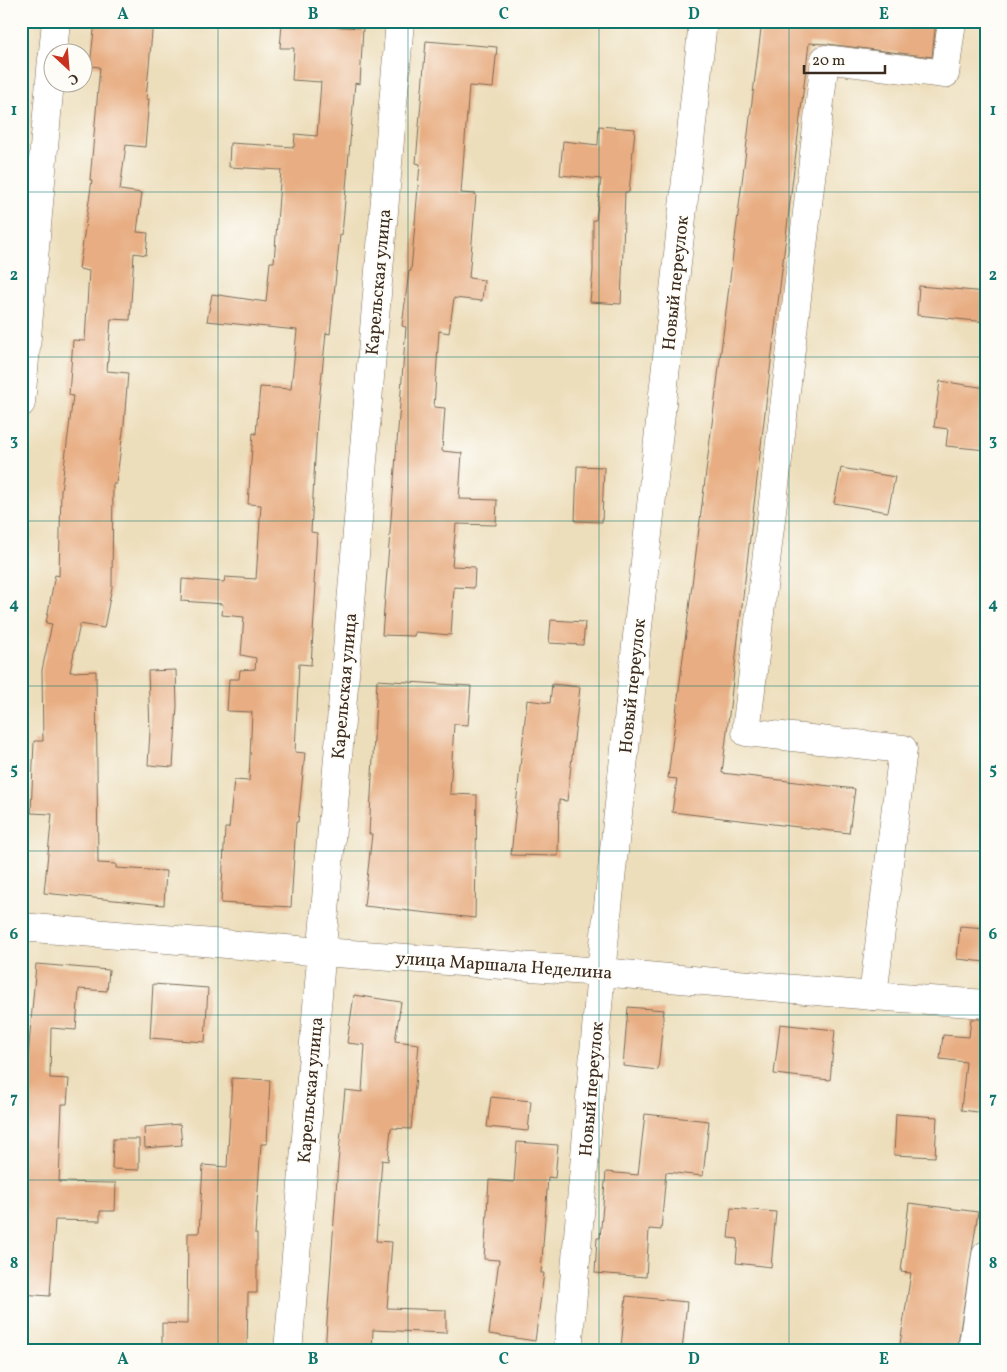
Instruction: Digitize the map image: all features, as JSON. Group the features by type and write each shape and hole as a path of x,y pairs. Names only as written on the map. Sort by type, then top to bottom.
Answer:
{"street":[{"path":"54,42 56,21"},
{"name":"Карельская улица","path":"288,1351 400,21"},
{"name":"Новый переулок","path":"568,1351 602,972 703,21"},
{"path":"873,996 903,749 746,732 825,59 945,74 952,21"},
{"path":"21,404 49,92"},
{"name":"улица Маршала Неделина","path":"21,927 986,1004"},
{"path":"972,1351 986,1255"}],"building":[{"path":"95,21 153,21 146,99 149,99 145,147 126,145 120,190 142,193 137,232 148,233 146,255 134,253 130,320 111,319 107,371 128,373 124,424 116,484 113,484 112,587 104,628 80,624 70,672 96,671 98,863 116,864 116,868 166,871 164,905 44,893 52,814 31,813 34,741 43,741 42,670 52,624 46,623 55,575 59,576 61,491 73,396 69,395 73,340 85,341 89,271 79,269 92,180 90,180 100,67 92,66"},
{"path":"762,21 936,21 932,57 809,43 722,773 855,789 849,833 672,812 677,779 668,778"},
{"path":"282,24 363,28 360,84 355,83 342,235 340,235 330,334 326,333 317,422 311,532 317,533 314,584 316,584 311,665 299,664 295,752 305,753 298,822 296,822 291,907 221,903 225,828 229,828 234,780 249,781 252,712 227,711 229,679 239,679 240,670 255,669 256,658 241,655 244,617 222,615 223,604 181,601 182,579 224,582 225,577 256,579 261,505 248,504 253,433 256,434 260,387 291,389 297,330 207,321 212,294 266,302 270,262 274,262 281,170 229,167 230,143 294,147 295,134 317,136 321,82 292,80 294,48 280,48"},
{"path":"426,41 497,47 493,88 469,86 461,193 476,194 469,278 484,280 482,301 454,298 449,333 439,331 434,407 445,408 442,451 462,453 459,499 497,500 496,525 456,524 452,566 475,567 474,588 454,587 451,635 415,632 414,636 382,635 406,327 402,326 409,271 411,271 420,164 416,163"},
{"path":"599,126 635,129 629,192 625,192 621,304 590,302 593,271 593,220 596,220 601,179 560,175 563,141 598,145"},
{"path":"919,286 986,292 986,322 917,315"},
{"path":"940,381 986,388 986,450 946,446 948,429 934,427"},
{"path":"577,466 604,467 602,522 575,521"},
{"path":"841,468 895,477 888,512 834,503"},
{"path":"551,620 585,622 583,645 549,643"},
{"path":"176,670 177,706 173,767 148,765 150,731 148,671"},
{"path":"377,680 471,686 468,725 454,724 450,794 477,795 475,918 364,906 372,834 369,834"},
{"path":"552,684 580,687 567,801 559,800 558,856 511,855 527,700 550,703"},
{"path":"960,926 986,928 986,962 957,959"},
{"path":"36,964 109,970 107,991 79,989 76,1030 51,1028 50,1078 69,1079 67,1104 62,1104 59,1182 116,1183 115,1211 100,1211 100,1221 55,1220 50,1296 21,1294 21,1056 28,1056"},
{"path":"153,984 208,988 205,1042 150,1038"},
{"path":"354,995 401,1002 395,1041 419,1044 411,1129 391,1128 388,1161 382,1160 376,1241 392,1242 387,1308 446,1310 446,1333 373,1330 372,1351 325,1351 345,1090 362,1092 365,1045 347,1043"},
{"path":"628,1007 664,1010 658,1070 623,1066"},
{"path":"971,1019 986,1019 986,1113 961,1110 966,1062 940,1059 943,1035 969,1037"},
{"path":"780,1024 835,1030 830,1080 774,1074"},
{"path":"232,1078 270,1080 267,1144 261,1144 255,1234 257,1234 257,1293 248,1293 247,1351 162,1351 162,1323 187,1324 188,1233 199,1233 203,1165 227,1167"},
{"path":"491,1097 531,1101 528,1131 487,1127"},
{"path":"645,1114 709,1121 703,1176 666,1172 661,1230 649,1229 646,1277 595,1273 597,1238 600,1238 606,1172 638,1175"},
{"path":"896,1114 937,1117 935,1157 894,1155"},
{"path":"180,1124 182,1145 145,1148 144,1127"},
{"path":"113,1139 139,1139 139,1170 112,1169"},
{"path":"517,1142 558,1145 555,1178 548,1177 541,1273 544,1273 535,1341 489,1334 499,1260 484,1259 489,1180 514,1182"},
{"path":"909,1203 978,1212 957,1351 900,1344 911,1273 901,1272"},
{"path":"731,1208 776,1212 771,1267 736,1263 738,1239 728,1238"},
{"path":"626,1296 687,1302 682,1351 621,1347"}]}
